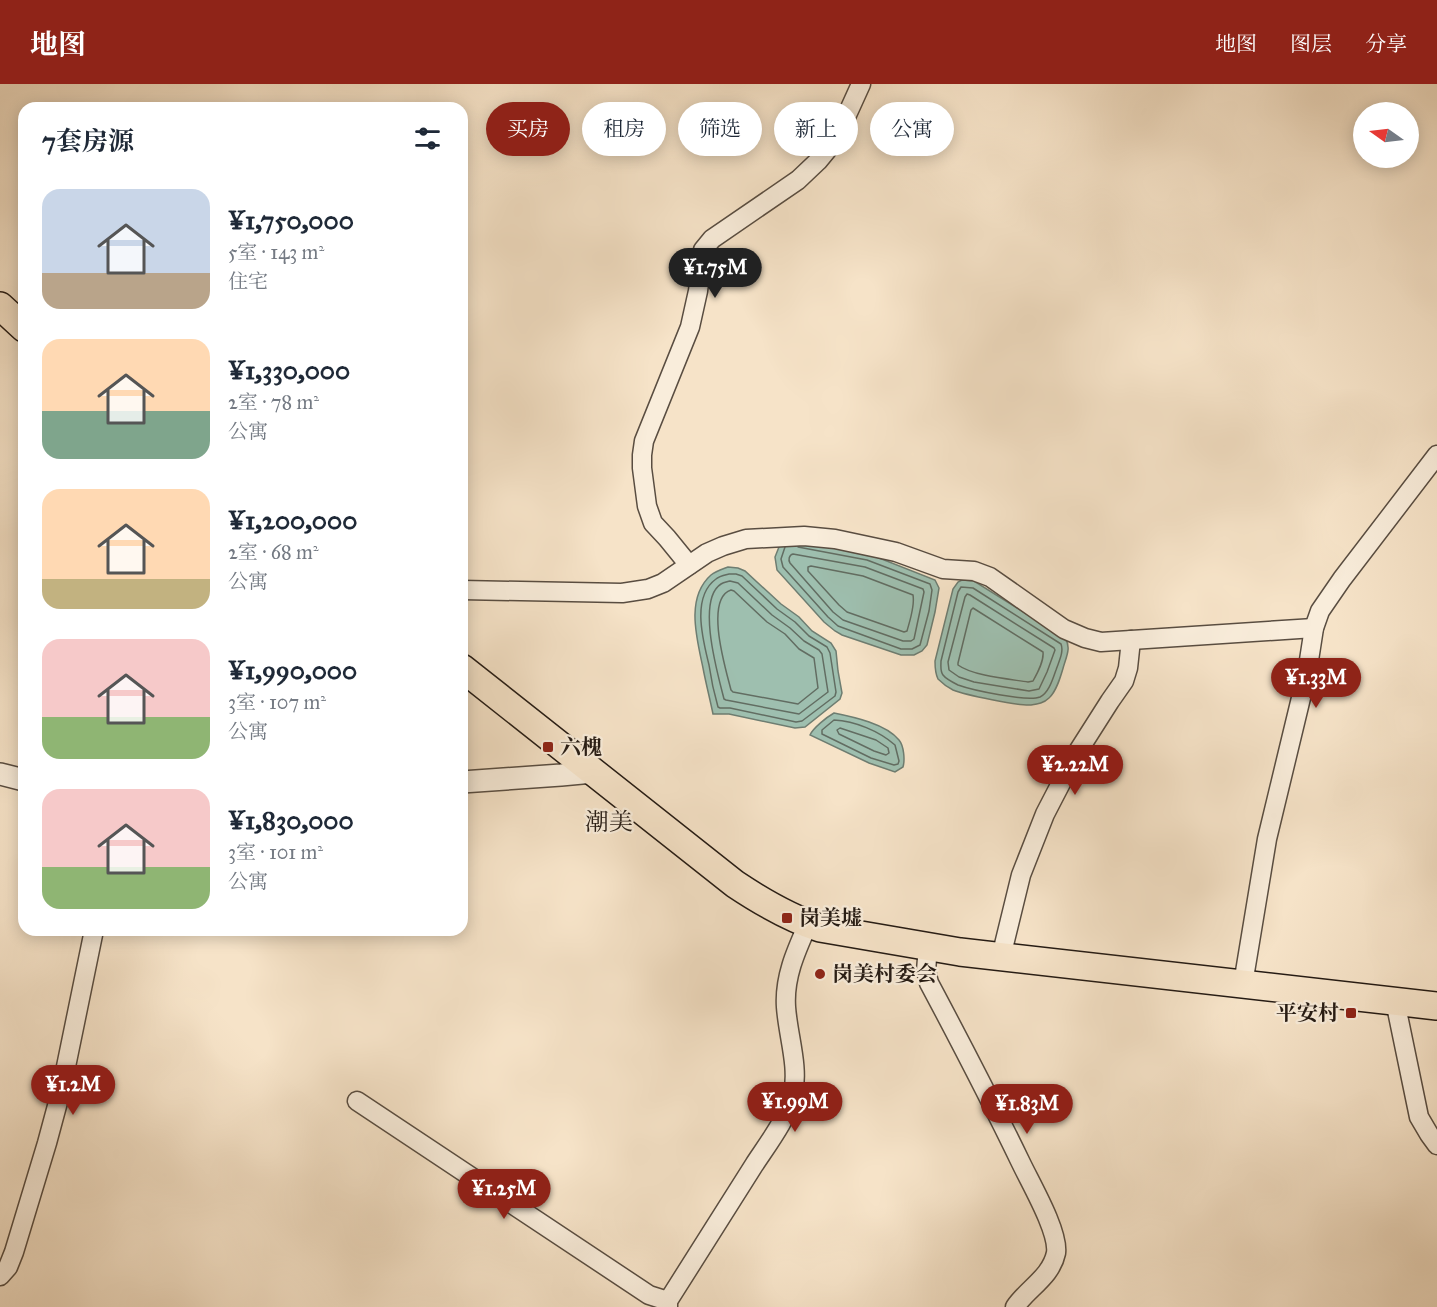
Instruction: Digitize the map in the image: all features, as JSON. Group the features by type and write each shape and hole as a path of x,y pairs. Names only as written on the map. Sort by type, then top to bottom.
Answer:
{"main road":[{"path":"0,306 18,322"},
{"path":"468,673 735,884 784,914 808,924 820,928 1001,957 1437,1006"}],"street":[{"path":"689,565 652,523 646,506 642,455 645,441 690,327 698,291 703,250 712,239 798,180 818,161 841,128 861,84"},
{"path":"1243,984 1267,839 1307,673 1314,628 1320,611 1437,455"},
{"path":"468,590 633,592 663,583 707,553 723,546 746,539 804,536 835,539 896,552 943,569 981,573 1064,629 1101,642 1314,628"},
{"path":"1001,957 1021,875 1045,814 1075,756 1124,681 1131,640"},
{"path":"468,782 593,772"},
{"path":"0,774 18,778"},
{"path":"357,1101 649,1295 668,1304 791,1103 795,1083 786,1007 787,987 794,957 808,924"},
{"path":"0,1276 8,1267 14,1252 50,1132 68,1063 93,936"},
{"path":"928,946 926,971 929,983 1046,1213 1056,1243 1056,1252 1049,1271 1021,1298 1015,1307"},
{"path":"1395,1001 1419,1117 1437,1144"}],"water":[{"path":"793,540 869,554 935,580 939,588 927,645 914,655 901,655 835,631 777,570 775,557 781,542"},
{"path":"728,567 745,571 812,631 831,643 836,651 842,693 840,699 805,727 795,728 729,714 713,714 698,644 695,607 703,584 711,575"},
{"path":"962,580 974,581 1065,638 1068,648 1066,658 1056,687 1047,700 1031,705 992,700 953,690 938,679 935,661 953,589"},
{"path":"834,713 869,722 893,734 902,746 903,767 895,772 869,763 810,735 817,726"}],"place":[{"name":"六槐","path":"548,747"},
{"name":"岗美墟","path":"787,918"},
{"name":"岗美村委会","path":"820,974"},
{"name":"平安村","path":"1351,1013"}],"district":[{"name":"潮美","path":"609,822"}]}
